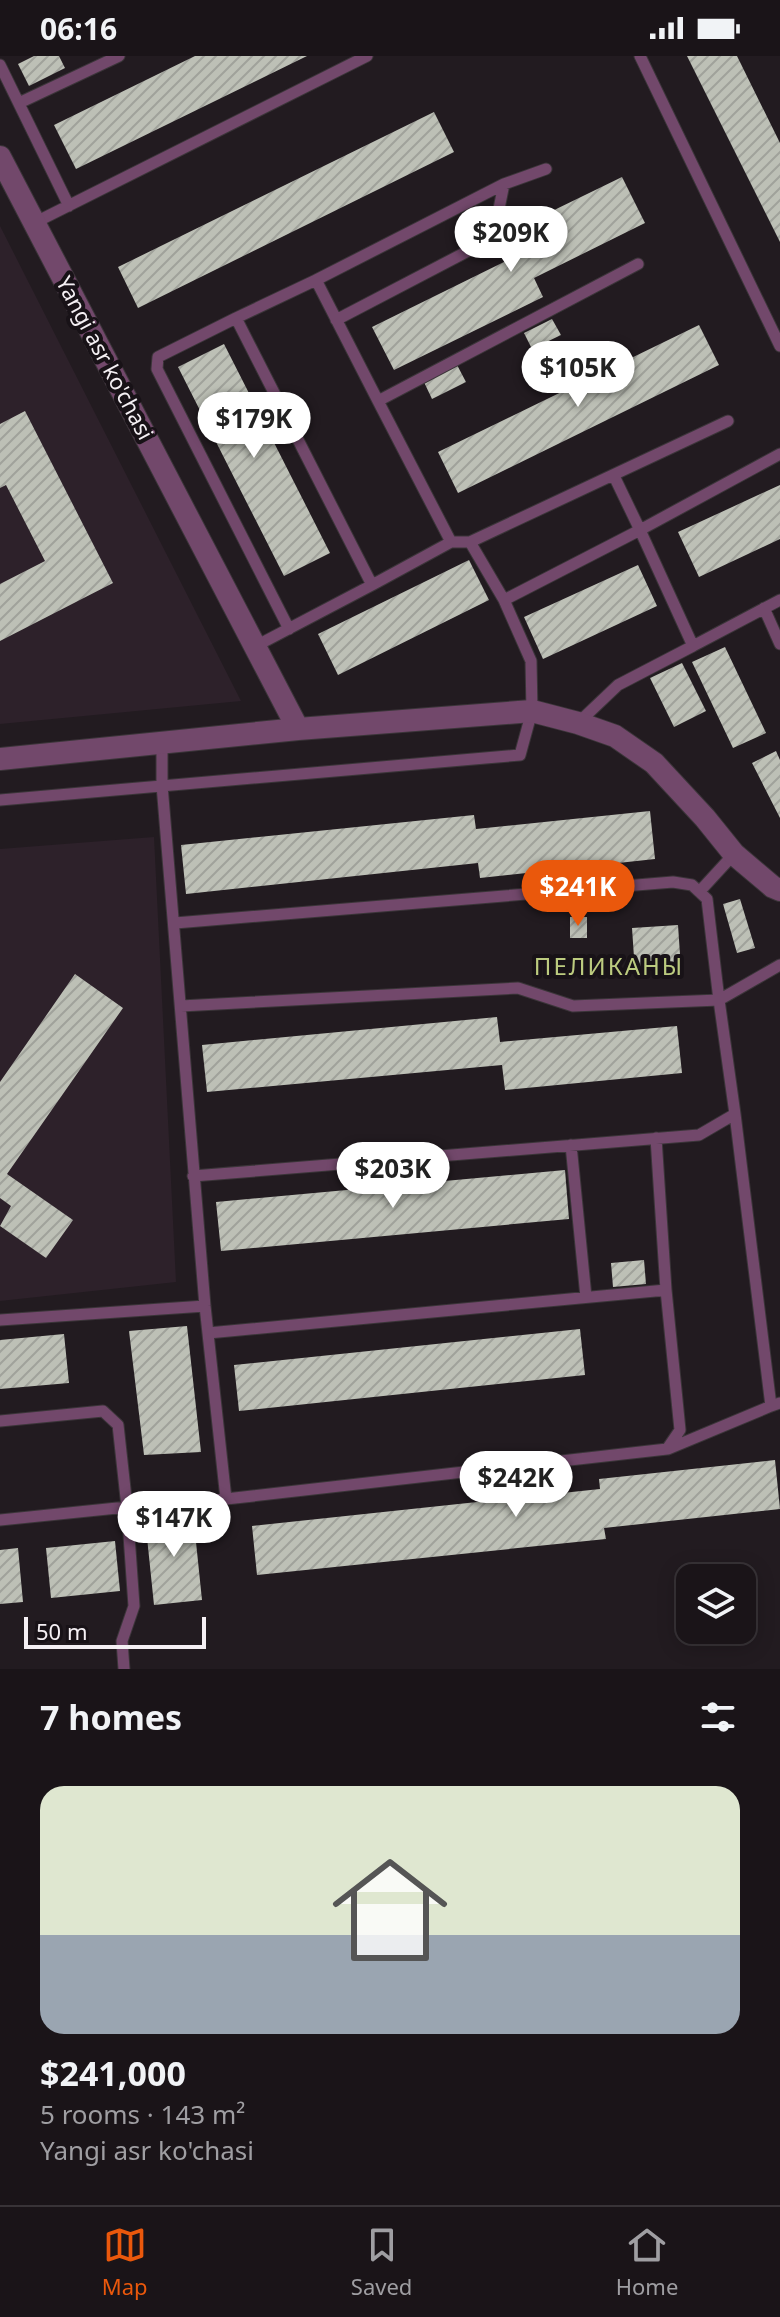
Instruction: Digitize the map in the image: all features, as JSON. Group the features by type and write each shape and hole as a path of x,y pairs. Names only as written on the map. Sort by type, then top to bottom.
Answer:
{"street":[{"name":"Yangi asr ko'chasi","path":"0,157 298,729"},
{"path":"0,759 298,729 532,711 615,736 654,763 734,854 780,890"}],"lane":[{"path":"7,56 0,62 69,206"},
{"path":"19,103 119,56"},
{"path":"34,223 367,56"},
{"path":"640,56 780,346"},
{"path":"289,629 157,369 158,357 504,184 546,169"},
{"path":"336,320 493,238 504,184"},
{"path":"378,401 638,264"},
{"path":"316,280 451,542"},
{"path":"236,318 372,585"},
{"path":"256,646 451,542 470,542 728,421"},
{"path":"504,600 780,454"},
{"path":"614,476 693,646"},
{"path":"0,800 520,755 532,711 531,661 504,600 470,542"},
{"path":"578,723 618,685 780,600"},
{"path":"764,608 780,644"},
{"path":"162,743 162,785 193,1176 226,1499"},
{"path":"700,891 734,854"},
{"path":"0,1520 226,1499 667,1449 775,1404 707,899 700,891 692,885 673,882 175,923"},
{"path":"181,1006 518,988 573,1006 719,1000 780,965"},
{"path":"193,1176 699,1135 735,1114"},
{"path":"656,1138 666,1290 680,1430 667,1449"},
{"path":"571,1145 586,1297"},
{"path":"208,1333 666,1290"},
{"path":"0,1320 205,1306"},
{"path":"0,1421 103,1411 118,1425 134,1606 122,1641 124,1669"}],"shaded area":[{"path":"0,226 241,701 0,724"},
{"path":"154,837 176,1282 0,1301 0,849"}],"building":[{"path":"34,56 59,56 65,68 29,86 18,64"},
{"path":"195,56 307,56 76,169 54,125"},
{"path":"687,56 737,56 780,143 780,242"},
{"path":"434,112 454,152 138,308 118,267"},
{"path":"622,177 645,223 534,278 543,297 394,370 372,327 520,254 509,232"},
{"path":"552,319 561,335 532,349 524,333"},
{"path":"699,325 719,365 458,493 438,452"},
{"path":"224,344 330,553 284,576 178,367"},
{"path":"456,363 466,382 432,399 423,380"},
{"path":"25,411 113,583 0,641 0,584 45,561 6,485 0,488 0,424"},
{"path":"780,485 780,539 699,577 678,532"},
{"path":"469,560 489,600 338,675 318,634"},
{"path":"638,565 657,606 543,659 524,617"},
{"path":"725,647 766,733 733,748 692,662"},
{"path":"682,663 706,711 674,727 650,678"},
{"path":"776,751 780,760 780,818 752,763"},
{"path":"650,811 655,859 480,878 478,863 186,894 181,845 474,815 476,829"},
{"path":"740,899 755,948 737,953 723,904"},
{"path":"570,917 587,917 587,938 570,938"},
{"path":"678,925 681,969 635,972 632,928"},
{"path":"75,974 123,1008 7,1174 73,1220 46,1258 0,1226 11,1206 0,1198 0,1082"},
{"path":"497,1017 500,1042 677,1026 682,1073 505,1090 502,1065 207,1092 202,1045"},
{"path":"565,1170 569,1219 221,1251 216,1202"},
{"path":"644,1260 646,1284 613,1287 611,1263"},
{"path":"187,1326 201,1452 144,1455 129,1331"},
{"path":"580,1329 585,1375 239,1411 234,1365"},
{"path":"64,1334 69,1383 0,1389 0,1340"},
{"path":"775,1460 780,1509 604,1528 606,1539 257,1575 252,1526 600,1489 599,1479"},
{"path":"193,1513 202,1600 154,1605 145,1518"},
{"path":"115,1541 120,1591 51,1598 46,1548"},
{"path":"18,1548 23,1602 0,1604 0,1550"}],"district":[{"name":"ПЕЛИКАНЫ","path":"609,967"}]}
